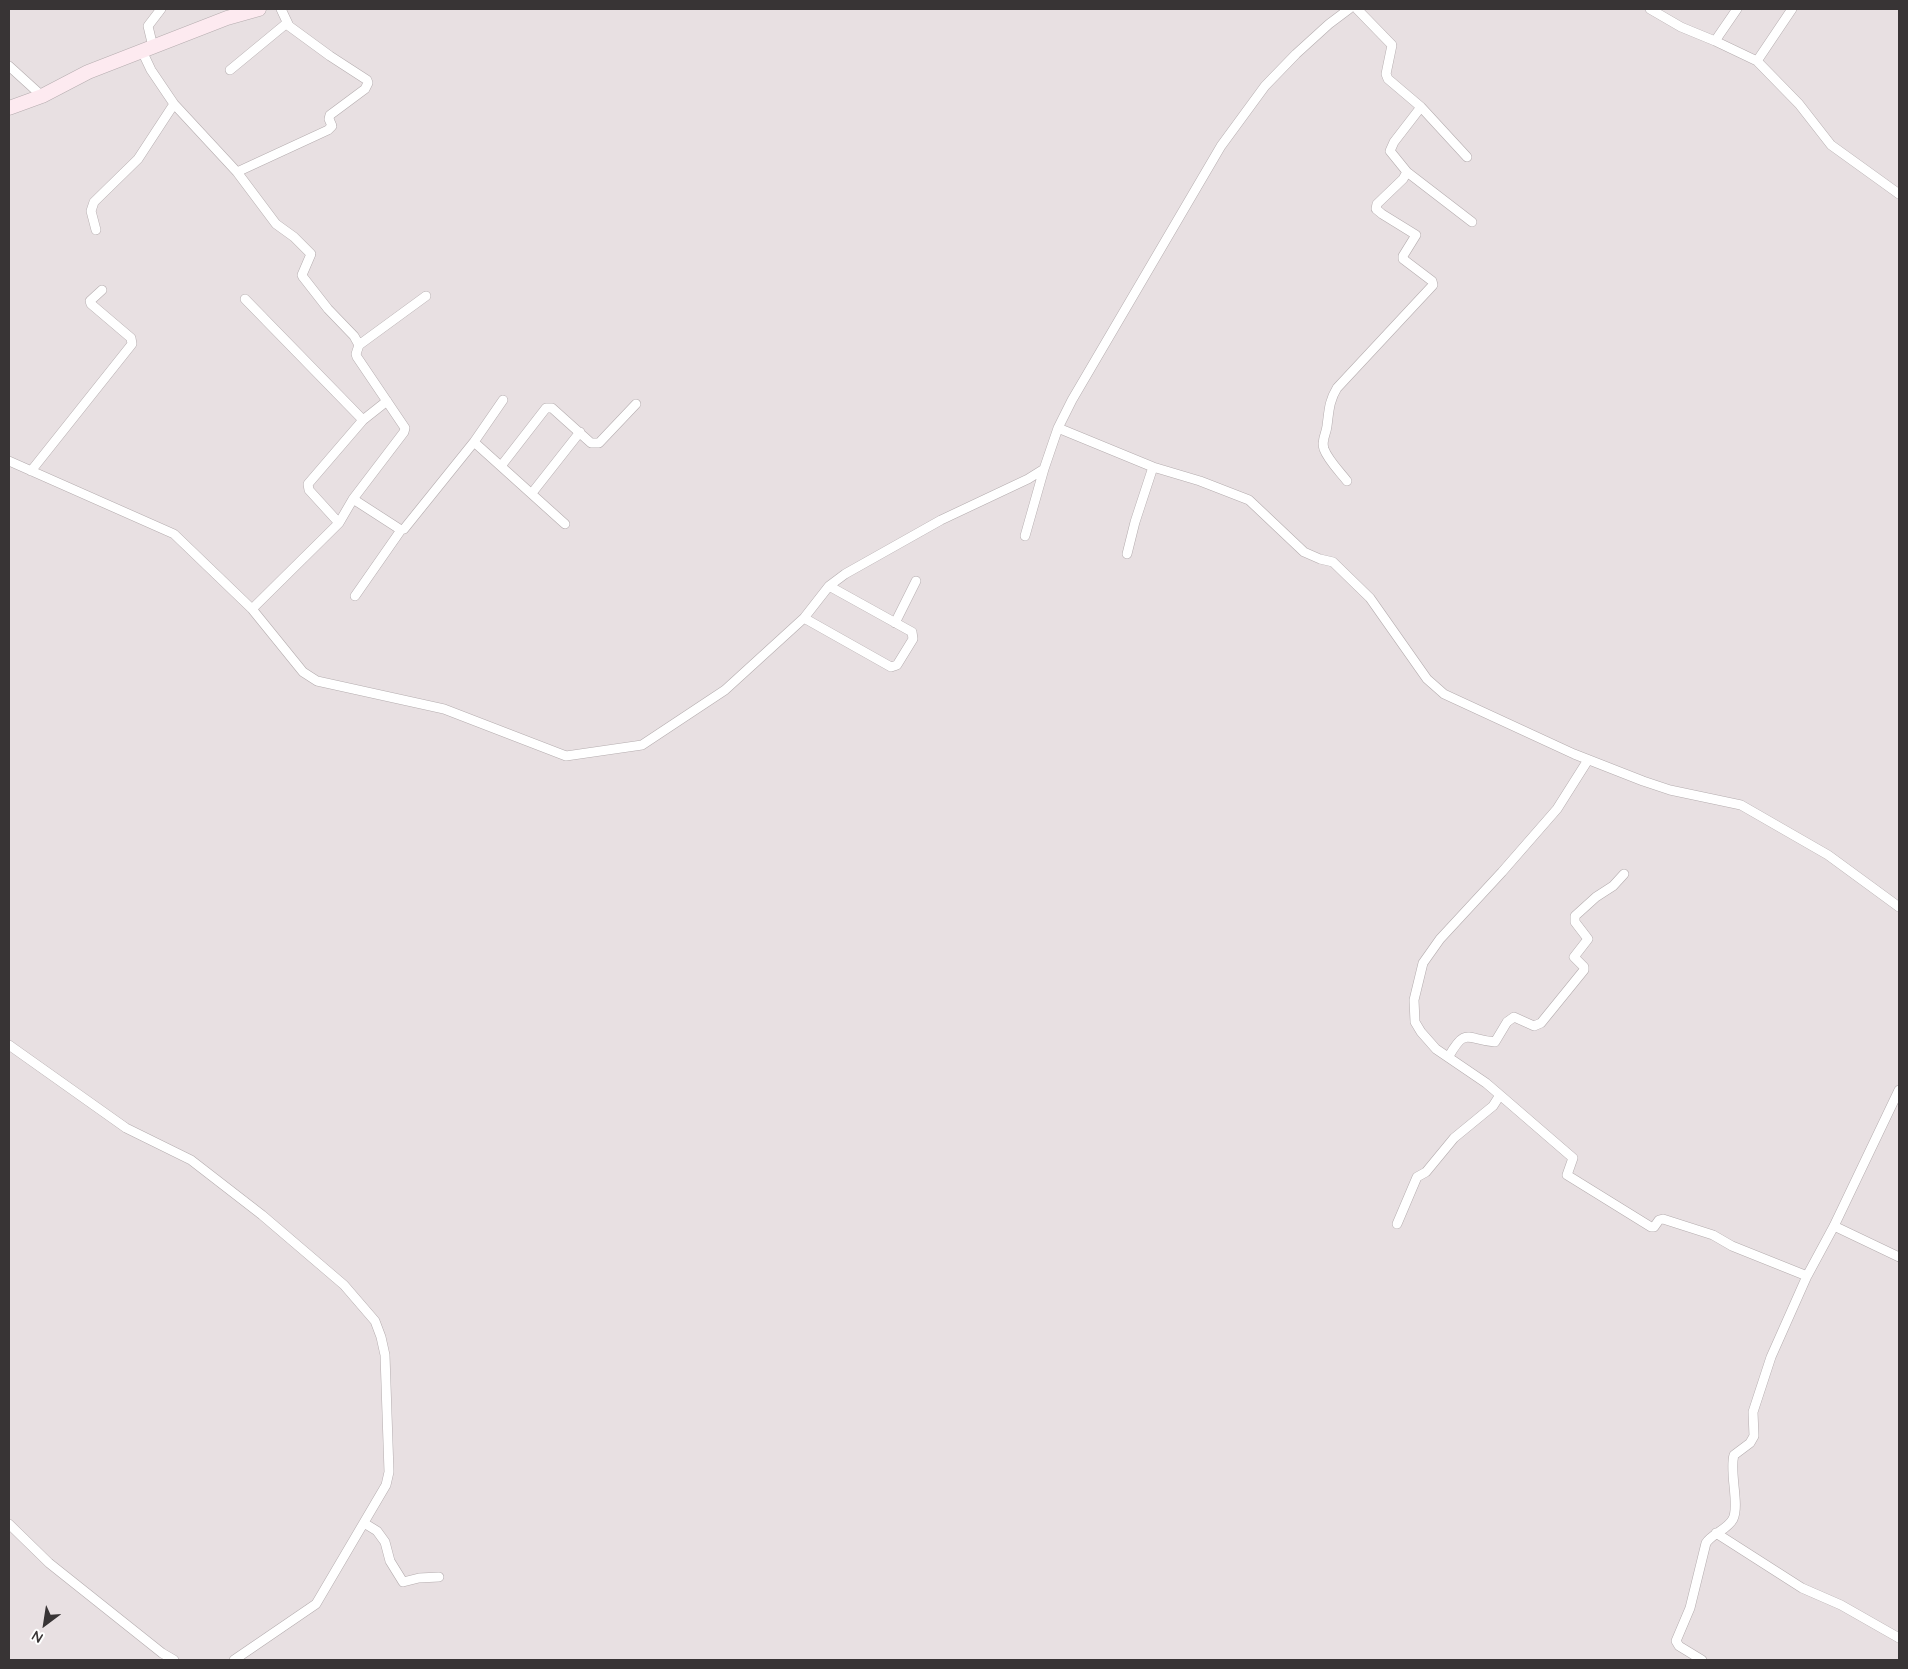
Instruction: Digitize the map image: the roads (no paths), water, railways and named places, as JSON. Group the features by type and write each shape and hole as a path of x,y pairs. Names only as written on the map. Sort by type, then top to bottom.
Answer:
{"street":[{"path":"161,9 148,26 148,49 151,70 174,104 237,172 276,224 294,237 311,254 302,275 303,277 328,309 354,336 359,345"},
{"path":"9,108 42,96 88,72 227,18 259,9"},
{"path":"237,172 328,130 332,126 329,119 330,115 367,87 367,80 330,56 287,24 281,9"},
{"path":"1025,536 1058,428 1138,285 1221,146 1265,86 1329,24 1350,9"},
{"path":"1357,9 1392,45 1386,74 1388,79 1418,103 1468,157"},
{"path":"1650,9 1681,26 1715,40 1756,61 1799,104 1831,145 1899,194"},
{"path":"1715,40 1737,9"},
{"path":"1756,61 1792,9"},
{"path":"230,70 287,24"},
{"path":"9,66 42,96"},
{"path":"96,230 92,211 94,202 138,159 174,104"},
{"path":"1421,107 1394,142 1390,151 1407,172 1472,222"},
{"path":"1347,481 1324,450 1322,441 1327,427 1328,407 1332,395 1433,285 1432,282 1403,259 1416,235 1376,209 1378,204 1403,179 1407,172"},
{"path":"31,471 132,344 130,338 91,304 90,301 102,290"},
{"path":"252,609 339,523 353,499 404,432 405,428 356,354 359,345 426,296"},
{"path":"245,299 362,420"},
{"path":"355,596 401,530 406,527 474,442 503,400"},
{"path":"339,523 310,490 308,484 362,420 387,401"},
{"path":"500,466 546,408 552,408 591,443 599,443 636,404"},
{"path":"1058,428 1153,468 1200,481 1249,500 1304,552 1333,562 1370,598 1427,679 1436,688 1457,701 1588,760 1643,782 1670,790 1741,805 1828,855 1899,907"},
{"path":"532,493 580,432"},
{"path":"474,442 565,524"},
{"path":"9,461 174,534 252,609 304,672 317,681 444,709 566,756 642,745 648,742 725,690 804,618 829,586 845,574 941,520 1028,479 1044,469"},
{"path":"1127,554 1135,522 1153,468"},
{"path":"353,499 401,530"},
{"path":"895,623 916,581"},
{"path":"804,618 891,666 897,665 913,639 912,632 829,586"},
{"path":"1588,760 1557,809 1440,939 1423,963 1414,1000 1415,1022 1436,1049 1449,1056 1500,1095 1573,1158 1567,1175 1651,1227 1663,1219 1714,1235 1732,1246 1807,1276"},
{"path":"1449,1056 1457,1042 1462,1038 1469,1037 1493,1042 1497,1041 1507,1022 1514,1017 1534,1026 1541,1023 1584,970 1584,967 1574,957 1588,939 1575,922 1575,916 1596,897 1613,886 1624,874"},
{"path":"9,1045 126,1128 191,1160 262,1215 344,1285 375,1321 381,1337 386,1355 389,1472 386,1485 316,1604 234,1660"},
{"path":"1702,1660 1679,1646 1676,1641 1690,1608 1706,1543 1733,1519 1734,1455 1750,1443 1754,1436 1753,1412 1771,1357 1807,1276 1834,1226 1899,1090"},
{"path":"1397,1224 1417,1176 1426,1172 1454,1138 1493,1106 1500,1095"},
{"path":"1834,1226 1899,1257"},
{"path":"364,1523 377,1531 386,1542 390,1561 403,1582 419,1578 439,1577"},
{"path":"9,1524 57,1569 174,1660"},
{"path":"1716,1533 1802,1588 1841,1605 1899,1638"}]}
